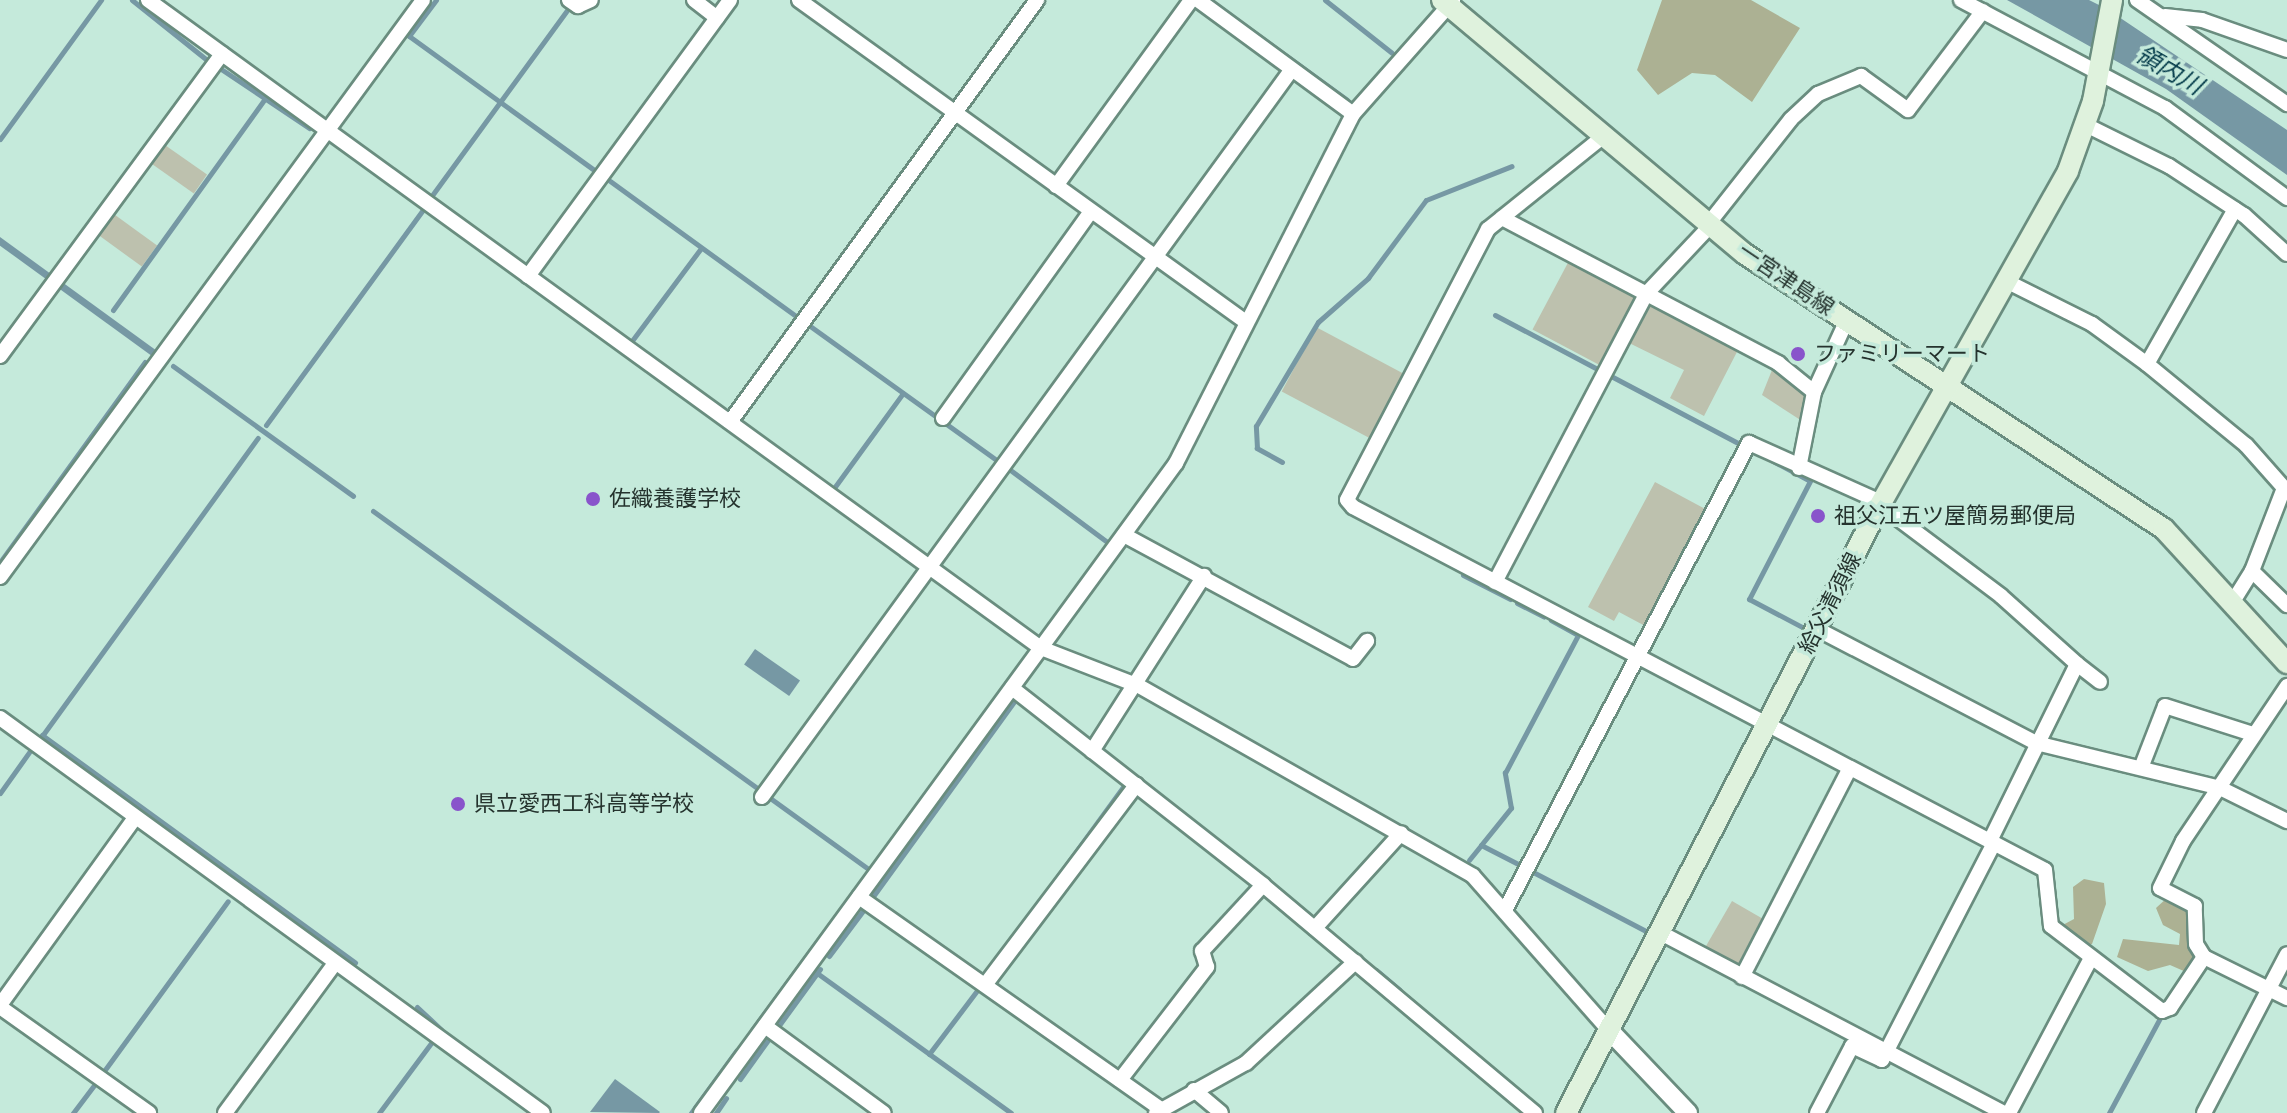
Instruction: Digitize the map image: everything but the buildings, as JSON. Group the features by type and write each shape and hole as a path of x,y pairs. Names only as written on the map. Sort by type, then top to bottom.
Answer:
{"main road":[{"name":"給父清須線","path":"1566,1113 1880,504 1944,386 2008,282 2086,125 2112,0"},
{"name":"一宮津島線","path":"1448,2 1710,224 1944,386 2164,529 2287,663"}],"street":[{"path":"0,577 423,0"},
{"path":"569,0 578,6 591,0"},
{"path":"694,0 717,18"},
{"path":"528,276 730,0"},
{"path":"799,0 1246,322"},
{"path":"730,422 1037,0"},
{"path":"1056,186 1191,0"},
{"path":"1198,0 1353,114"},
{"path":"1961,0 2098,68 2165,108 2287,198"},
{"path":"2137,0 2165,16 2287,104"},
{"path":"701,1113 1176,463 1353,114 1448,2"},
{"path":"157,3 222,54 1041,648 1139,686 1473,876 1608,1029 1688,1113"},
{"path":"1495,582 1646,294 1710,224 1791,119 1818,94 1861,76 1908,110 1983,11"},
{"path":"2165,16 2202,20 2287,50"},
{"path":"0,356 222,54"},
{"path":"762,797 1292,69"},
{"path":"2086,125 2169,166 2235,209 2287,254"},
{"path":"1605,135 1488,229 1347,500 1495,582 2045,870 2051,926 2162,1011 2204,957"},
{"path":"2147,364 2235,209"},
{"path":"943,418 1091,211"},
{"path":"1502,218 1778,363 1814,392"},
{"path":"2008,282 2092,324 2147,364 2246,445 2286,487 2252,571 2232,603"},
{"path":"1799,468 1814,392 1847,320"},
{"path":"1505,910 1749,443 1812,475 1821,470 1880,504 2001,596 2100,682"},
{"path":"1124,535 1353,659 1367,641"},
{"path":"2252,571 2287,605"},
{"path":"1092,751 1139,686 1204,576"},
{"path":"1817,629 2036,743 2220,788 2287,821"},
{"path":"1817,1113 1852,1046 1882,1060 2077,664"},
{"path":"2287,686 2253,734 2160,888 2195,906 2196,944 2204,957 2287,998"},
{"path":"1012,688 1263,885 1535,1113"},
{"path":"2141,768 2165,706 2253,734"},
{"path":"0,718 538,1111"},
{"path":"1742,977 1850,768"},
{"path":"985,985 1136,785"},
{"path":"135,818 0,1006 149,1113"},
{"path":"1315,928 1401,833"},
{"path":"1120,1080 1207,967 1202,951 1263,885"},
{"path":"859,897 1120,1080 1157,1110 1246,1063 1355,962"},
{"path":"1659,932 2006,1113 2091,958"},
{"path":"2204,1113 2287,954"},
{"path":"225,1113 335,963"},
{"path":"765,1026 884,1113"},
{"path":"1194,1090 1221,1113"}],"green space":[{"path":"1662,0 1751,0 1800,28 1752,102 1715,75 1692,73 1658,95 1637,70"},
{"path":"162,143 207,175 194,193 149,162"},
{"path":"111,212 157,246 142,267 96,233"},
{"path":"1571,257 1640,294 1601,366 1533,329"},
{"path":"1649,301 1739,348 1704,416 1670,398 1684,370 1625,341"},
{"path":"1316,327 1406,375 1372,439 1282,391"},
{"path":"1774,365 1810,394 1805,423 1762,395"},
{"path":"1655,482 1709,511 1647,627 1619,612 1614,621 1588,607"},
{"path":"2084,879 2104,883 2106,904 2092,944 2086,945 2059,927 2074,919 2073,887"},
{"path":"2168,897 2190,906 2197,954 2186,972 2170,965 2148,971 2117,957 2123,939 2179,945 2180,934 2163,925 2156,908"},
{"path":"1732,901 1768,922 1739,972 1703,951"}],"water":[{"name":"領内川","path":"2007,0 2089,0 2107,9 2287,130 2287,175 2166,89"},
{"path":"0,237 155,350 151,356 0,246"},
{"path":"755,649 800,681 789,696 744,665"},
{"path":"615,1079 660,1112 590,1112"}],"waterway":[{"path":"0,139 101,0"},
{"path":"132,0 207,60"},
{"path":"436,0 409,36 598,173"},
{"path":"1325,0 1392,53"},
{"path":"1215,4 1347,100"},
{"path":"433,194 570,6"},
{"path":"218,67 309,128"},
{"path":"113,310 266,97"},
{"path":"1282,462 1257,448 1256,426 1318,322 1368,278 1426,200 1512,166"},
{"path":"610,181 797,317"},
{"path":"266,425 423,210"},
{"path":"631,342 701,248"},
{"path":"1495,315 1601,371"},
{"path":"810,326 999,462"},
{"path":"0,562 145,362"},
{"path":"173,366 353,496"},
{"path":"1609,375 1742,445"},
{"path":"834,488 903,393"},
{"path":"42,736 258,438"},
{"path":"1771,460 1810,481 1749,599 1806,629"},
{"path":"1009,469 1106,541"},
{"path":"373,511 760,790"},
{"path":"1463,575 1510,599"},
{"path":"1517,603 1544,617"},
{"path":"1522,866 1481,845 1511,808 1505,773 1578,635 1551,620"},
{"path":"874,895 1015,700"},
{"path":"42,735 355,962"},
{"path":"0,793 30,751"},
{"path":"1034,909 1123,787"},
{"path":"770,798 870,870 856,889"},
{"path":"1469,860 1481,845"},
{"path":"1533,872 1648,932"},
{"path":"104,1071 228,901"},
{"path":"829,956 865,908"},
{"path":"752,1030 840,910"},
{"path":"777,1028 820,969"},
{"path":"1376,970 1400,990"},
{"path":"817,973 1011,1113"},
{"path":"929,1054 979,988"},
{"path":"1407,997 1431,1017"},
{"path":"417,1007 441,1029"},
{"path":"2109,1113 2160,1018"},
{"path":"740,1079 768,1040"},
{"path":"379,1113 431,1043"},
{"path":"691,1113 736,1051"},
{"path":"73,1113 96,1083"},
{"path":"716,1113 726,1098"}],"place":[{"name":"ファミリーマート","path":"1798,354"},
{"name":"佐織養護学校","path":"593,499"},
{"name":"祖父江五ツ屋簡易郵便局","path":"1818,516"},
{"name":"県立愛西工科高等学校","path":"458,804"}]}
